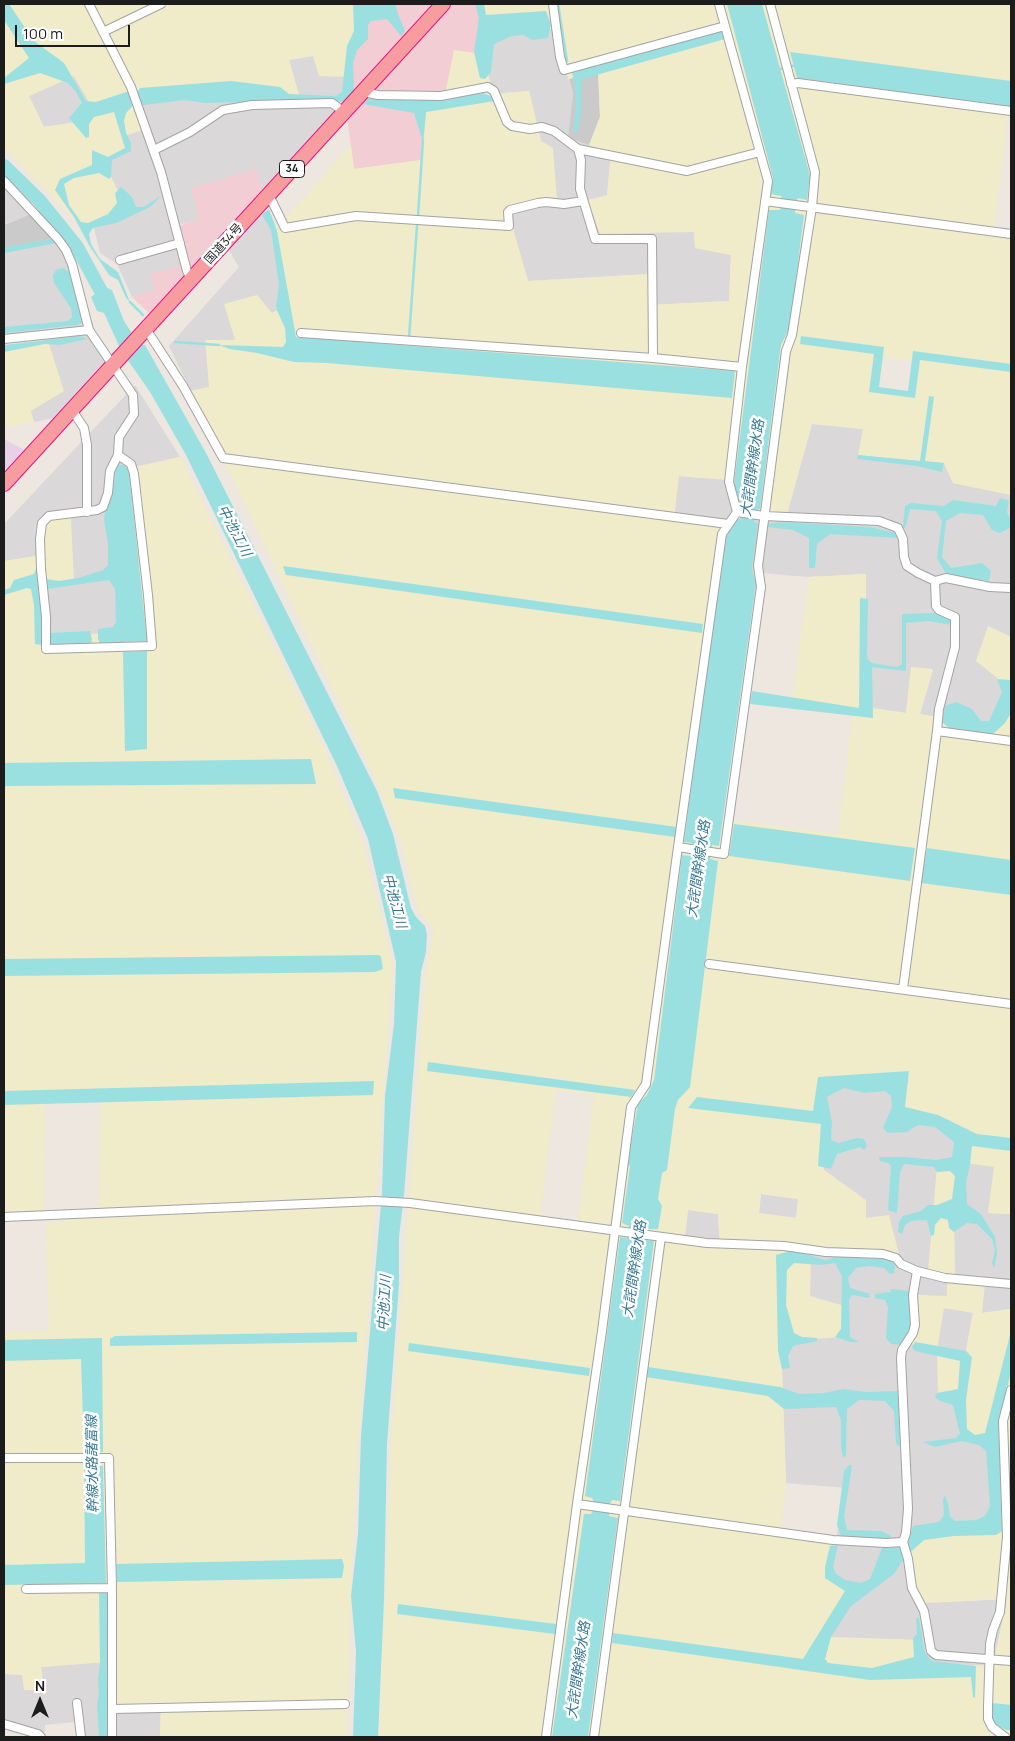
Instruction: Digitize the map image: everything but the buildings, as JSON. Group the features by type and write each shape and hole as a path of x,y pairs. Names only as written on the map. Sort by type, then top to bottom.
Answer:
{"highway":[{"name":"国道34号","path":"4,484 443,4"}],"street":[{"path":"89,4 131,86 154,150 191,280"},
{"path":"103,32 160,4"},
{"path":"553,4 560,57 564,70 725,26"},
{"path":"719,4 768,181 742,367 729,482 737,512"},
{"path":"678,847 724,854 761,587 758,566 761,515 786,351 792,335 812,207 815,172 770,4"},
{"path":"791,84 798,83 1011,111"},
{"path":"362,92 378,95 441,96 488,87 494,91 507,122 512,126 530,129 542,127 554,131 578,149 687,171 760,152"},
{"path":"154,150 190,132 223,110 252,105 332,104 344,112"},
{"path":"578,149 581,160 580,189 595,239 652,239 653,358"},
{"path":"4,181 66,250 72,264 89,330 116,362 133,396 134,414 119,437 118,455 110,470 107,500 103,506 97,510 87,512 49,516 42,523 40,559 46,617 46,649 152,646 134,474 131,464 118,455"},
{"path":"269,195 285,228 356,216 509,226 508,212 510,210 546,202 564,204 583,201"},
{"path":"765,201 1011,234"},
{"path":"120,260 180,243"},
{"path":"4,339 89,330"},
{"path":"144,331 183,386 224,458 728,524"},
{"path":"301,333 653,358 742,367"},
{"path":"72,410 84,428 87,445 87,512"},
{"path":"737,512 879,521 898,528 903,539 904,557 907,566 935,580 946,578 1011,588"},
{"path":"546,1737 616,1230 631,1106 646,1084 722,534 737,512"},
{"path":"903,989 939,709 955,647 955,616 939,610 936,606 935,580"},
{"path":"937,731 1011,741"},
{"path":"709,964 1011,1004"},
{"path":"4,1217 375,1201 410,1203 707,1242 784,1246 826,1252 883,1254 896,1258 902,1264 917,1271 945,1278 1011,1284"},
{"path":"594,1737 661,1237"},
{"path":"917,1271 913,1295 913,1333 902,1350 901,1358 908,1510 906,1533 903,1542 908,1559 912,1588 924,1611 931,1652 936,1655 1011,1662"},
{"path":"1005,1737 992,1727 988,1720 989,1660 993,1630 1000,1612 1007,1537 1003,1421 1011,1390"},
{"path":"4,1458 109,1458 112,1588 112,1737"},
{"path":"577,1504 832,1540 903,1542"},
{"path":"26,1589 112,1588"},
{"path":"77,1703 80,1737"},
{"path":"113,1709 346,1704"},
{"path":"4,1724 38,1734 41,1737"}],"shaded area":[{"path":"4,4 373,4 346,77 319,76 313,56 289,60 300,99 133,98 145,129 125,136 129,147 104,162 128,211 93,224 80,224 4,148","holes":["74,76 90,104 77,122 44,127 29,96"]},
{"path":"373,4 478,4 483,54 443,104 422,160 354,169 344,96 346,77"},
{"path":"478,4 1011,4 1011,90 994,228 1011,231 1011,495 953,483 944,463 858,455 863,429 812,424 787,514 738,509 730,480 679,476 674,519 724,526 685,823 731,820 838,834 853,710 792,700 809,577 866,574 866,707 906,713 911,667 933,669 920,714 992,727 1008,687 976,661 988,626 1011,637 1011,1214 988,1213 994,1167 965,1163 954,1217 955,1282 985,1284 982,1313 1011,1309 1011,1446 993,1449 964,1434 959,1401 938,1396 937,1351 892,1339 896,1294 947,1296 947,1276 928,1272 937,1165 964,1163 965,1133 903,1112 899,1078 824,1082 824,1170 866,1201 866,1218 889,1215 899,1254 811,1248 810,1296 845,1306 844,1337 781,1341 786,1483 780,1536 836,1544 829,1574 854,1590 827,1637 921,1640 922,1663 993,1666 1007,1599 923,1603 914,1590 908,1552 920,1533 995,1528 994,1506 1011,1508 1011,1737 379,1737 391,1446 425,977 434,930 418,910 399,837 374,777 191,391 209,387 205,340 235,340 224,304 257,295 272,313 286,305 275,230 351,145 354,169 422,160 426,112 443,104 454,50 483,54 493,94 529,91 541,141 553,148 557,200 545,198 507,208 528,281 651,274 650,305 729,301 731,255 695,248 694,232 600,234 588,200 607,195 611,153 589,145 600,117 598,70 569,79 562,60 558,28 481,35","holes":["883,357 912,361 908,391 879,387","556,1090 594,1095 578,1221 540,1216","761,1194 798,1199 796,1218 759,1213","688,1210 718,1214 720,1246 684,1243","944,1308 973,1313 965,1356 937,1350"]},
{"path":"558,28 562,60 573,93 568,138 611,153 607,195 694,232 695,248 731,255 729,301 650,305 650,274 528,281 507,208 545,198 541,141 529,91 493,94 483,54 481,35"},
{"path":"313,56 346,77 344,96 333,116 263,194 199,221 177,225 187,264 155,290 132,297 117,264 100,253 93,224 103,162 125,136 133,98 300,98 289,60"},
{"path":"598,70 600,117 589,145 568,138 573,93 569,79"},
{"path":"74,76 90,103 77,122 44,127 29,96"},
{"path":"256,169 263,194 150,314 132,297 154,290 150,274 187,264 177,226 199,220 191,188"},
{"path":"4,179 36,212 4,223"},
{"path":"265,210 275,230 286,305 272,313 235,341 209,388 191,391 169,346 239,267 228,249"},
{"path":"36,212 61,239 4,248 4,225"},
{"path":"61,239 75,265 94,330 110,356 54,418 34,422 4,336 4,248"},
{"path":"45,331 64,391 31,411 34,422 4,428 4,336"},
{"path":"135,385 180,457 121,470 126,632 39,638 43,555 4,561 4,524"},
{"path":"812,424 863,429 859,455 944,463 953,483 1011,495 1011,637 988,626 1008,687 992,727 920,714 933,670 911,668 906,713 865,707 865,574 809,577 747,572 753,511 787,514"},
{"path":"4,439 26,451 4,476"},
{"path":"180,457 324,748 363,844 393,966 358,1453 352,1561 347,1737 160,1737 161,1704 105,1705 104,1662 41,1667 44,1690 24,1690 22,1675 4,1674 4,1332 49,1331 46,1223 99,1217 101,1097 45,1098 44,1210 4,1212 4,554 5,561 42,555 43,529 53,518 71,517 74,582 36,587 39,637 125,632 121,470"},
{"path":"678,476 730,480 738,509 724,526 674,519"},
{"path":"899,1078 965,1132 995,1167 988,1213 1011,1214 1011,1309 981,1313 955,1282 954,1217 947,1276 947,1297 944,1308 973,1312 959,1401 993,1449 994,1506 923,1603 1007,1599 993,1666 922,1663 920,1640 826,1637 828,1574 847,1488 786,1483 781,1341 810,1296 811,1248 866,1218 866,1200 824,1170 824,1082"},
{"path":"761,1194 798,1199 796,1218 759,1213"},
{"path":"688,1210 718,1214 720,1246 684,1243"},
{"path":"105,1662 161,1704 160,1737 78,1737 76,1722 45,1725 44,1737 33,1737 4,1729 4,1674 22,1675 44,1690 41,1667"}],"water":[{"path":"4,4 9,4 34,41 64,63 86,101 96,102 126,92 137,92 140,88 231,81 280,87 289,94 336,96 342,92 347,46 354,31 353,4 395,4 405,31 401,36 387,19 371,21 368,25 368,39 357,50 353,63 354,91 346,100 341,102 332,100 205,103 185,100 144,105 138,100 126,113 124,121 126,133 131,143 131,151 112,160 111,177 109,179 99,173 74,178 64,184 69,205 81,222 88,223 108,214 117,203 115,193 121,187 132,197 136,207 144,207 162,195 150,207 116,223 93,228 89,234 91,244 100,259 118,272 130,302 126,298 118,280 109,275 89,245 74,217 55,190 60,179 92,165 92,150 108,157 125,148 114,112 94,117 89,124 89,137 86,138 69,118 82,103 68,83 40,73 4,84 4,78 29,58 4,20"},
{"path":"475,4 484,4 486,15 546,11 551,24 548,38 533,40 523,35 512,36 494,44 491,72 485,79 480,78 474,52 479,18"},
{"path":"727,4 762,4 810,175 807,200 798,198 796,202 782,200 781,196 771,194 773,178"},
{"path":"723,31 725,39 582,79 581,113 577,132 573,131 576,104 572,72"},
{"path":"790,52 1011,81 1011,107 797,78"},
{"path":"483,93 491,96 495,101 426,112 423,142 414,113 363,104 366,99 442,100"},
{"name":"大詫間幹線水路","path":"782,207 795,209 795,213 804,215 790,327 781,345 760,509 756,510 754,521 758,524 752,568 756,584 719,846 712,845 710,859 718,861 690,1087 678,1100 675,1109 667,1170 662,1173 658,1199 662,1206 658,1229 648,1229 647,1240 654,1241 620,1501 612,1500 610,1503 609,1516 618,1518 588,1737 552,1737 584,1514 591,1514 594,1502 592,1498 585,1496 620,1237 627,1238 629,1226 622,1223 630,1166 627,1165 638,1104 647,1095 654,1080 682,855 690,856 692,843 684,842 724,538 735,519 740,519 742,508 739,507 734,483 769,210 779,210"},
{"path":"269,209 277,231 296,337 735,371 732,398 327,363 294,362 219,345 283,347 286,342 285,328 276,308 279,285 271,230 262,215"},
{"path":"54,239 57,243 4,253 4,247"},
{"path":"63,268 69,272 83,322 77,325 4,333 4,327 68,321 72,317 71,308 54,283 53,275 56,270"},
{"path":"105,287 112,290 124,321 133,335 120,348 104,313 97,311 91,297"},
{"path":"80,336 87,339 60,345 45,344 4,352 4,345"},
{"path":"801,336 884,347 879,387 908,391 913,351 1011,364 1011,372 920,360 915,398 869,392 874,354 800,344"},
{"path":"138,344 145,345 206,453 377,791 393,834 411,908 416,917 425,926 427,935 426,952 421,972 404,1195 399,1237 399,1285 387,1444 384,1600 378,1737 353,1737 356,1652 351,1596 358,1534 361,1436 382,1192 385,1096 394,1024 396,962 368,839 337,766 186,455 150,392 127,359"},
{"path":"929,396 934,397 925,461 944,463 942,472 917,466 857,459 858,455 920,461"},
{"path":"117,464 123,465 129,470 147,641 100,643 98,629 113,627 116,622 115,589 109,580 47,589 46,579 59,581 78,578 103,570 108,565 108,544 104,520 105,511 111,499"},
{"path":"1000,498 1009,501 1007,512 1011,521 1011,529 1000,533 992,530 983,515 960,513 946,521 942,557 951,568 982,563 991,571 989,581 946,574 937,558 942,521 936,511 910,509 906,526 897,538 830,534 817,544 815,568 809,568 809,538 793,530 767,527 768,524 781,522 870,527 896,533 903,526 905,506 911,503 944,506 953,500 996,506"},
{"path":"37,566 41,603 42,645 35,644 34,605 31,589 27,588 4,595 4,590 10,588 14,580 34,574"},
{"path":"283,566 703,624 702,633 286,575"},
{"path":"860,598 868,599 867,658 871,663 897,667 902,664 902,614 937,613 951,619 952,625 929,621 906,623 906,671 872,667 873,718 750,704 752,691 859,708"},
{"path":"90,631 91,643 50,644 50,633"},
{"path":"147,651 147,749 125,751 123,652"},
{"path":"1011,678 1011,713 1005,723 993,734 950,729 942,722 945,706 956,702 972,709 981,721 989,721 1002,692 997,679 1010,680"},
{"path":"311,759 316,784 4,786 4,763"},
{"path":"393,788 677,827 675,837 395,798"},
{"path":"734,824 915,848 910,881 729,856"},
{"path":"927,848 1011,860 1011,895 921,883"},
{"path":"379,955 383,969 375,972 4,976 4,959"},
{"path":"428,1062 635,1090 631,1097 427,1071"},
{"path":"909,1071 905,1107 938,1115 977,1134 1011,1138 1011,1151 972,1146 966,1182 967,1204 981,1214 995,1237 997,1254 994,1268 992,1263 995,1250 992,1239 977,1224 967,1223 954,1232 949,1228 948,1220 941,1218 935,1225 934,1235 931,1236 927,1220 911,1221 905,1225 902,1234 898,1232 899,1222 903,1216 921,1211 928,1205 937,1205 952,1199 955,1176 950,1171 937,1172 934,1167 904,1164 900,1172 897,1213 888,1210 891,1166 880,1161 879,1157 936,1160 952,1157 954,1142 935,1127 918,1125 907,1132 888,1133 883,1128 892,1107 891,1096 885,1091 865,1093 844,1088 827,1097 832,1122 831,1140 839,1143 857,1138 864,1139 867,1146 864,1150 860,1147 837,1154 831,1169 818,1166 821,1124 688,1108 697,1097 813,1111 818,1077"},
{"path":"374,1081 373,1095 4,1105 4,1091"},
{"path":"794,1250 825,1260 835,1257 892,1260 895,1266 894,1273 890,1274 884,1268 869,1266 856,1268 848,1278 850,1288 870,1294 869,1298 852,1295 849,1300 850,1337 859,1342 851,1342 835,1337 841,1329 842,1276 835,1263 821,1265 794,1263 787,1270 786,1305 794,1333 802,1337 817,1338 817,1341 793,1346 788,1356 790,1368 782,1369 778,1351 776,1255"},
{"path":"892,1289 910,1291 912,1325 903,1345 891,1344 886,1338 888,1307 885,1300 875,1298 875,1294 890,1292"},
{"path":"1011,1331 1011,1370 999,1429 1002,1531 996,1535 954,1536 924,1540 905,1557 894,1574 851,1606 831,1637 825,1659 828,1663 872,1668 914,1657 913,1638 917,1634 916,1618 919,1618 925,1653 932,1661 976,1666 975,1698 973,1697 971,1677 870,1680 612,1643 613,1633 803,1659 845,1591 825,1578 825,1567 830,1546 838,1545 833,1567 836,1574 845,1580 861,1583 870,1579 882,1548 903,1547 908,1542 913,1526 939,1522 944,1515 943,1500 945,1495 950,1517 955,1521 976,1520 985,1516 990,1506 986,1451 979,1445 962,1441 935,1447 923,1442 956,1438 960,1434 953,1405 940,1401 935,1397 937,1393 958,1389 960,1361 915,1351 912,1347 915,1342 966,1351 972,1357 966,1400 967,1429 975,1435 985,1433"},
{"path":"357,1332 357,1342 110,1346 110,1339 115,1336"},
{"name":"幹線水路諸富線","path":"102,1338 103,1452 98,1452 97,1465 103,1466 106,1583 4,1585 4,1565 85,1563 84,1466 89,1466 89,1452 84,1452 81,1359 4,1361 4,1340"},
{"path":"409,1343 590,1368 589,1376 408,1351"},
{"path":"648,1367 780,1387 799,1394 824,1393 843,1389 865,1392 898,1391 900,1446 896,1444 894,1411 885,1401 859,1400 847,1409 846,1456 843,1457 841,1448 841,1420 836,1407 784,1409 768,1396 646,1377"},
{"path":"849,1465 852,1466 844,1517 847,1530 881,1531 890,1535 892,1540 841,1536 837,1525 844,1471"},
{"path":"342,1559 344,1566 342,1578 117,1582 116,1564"},
{"path":"99,1591 107,1591 108,1737 99,1737 97,1704 100,1664"},
{"path":"398,1604 556,1624 555,1634 397,1614"},
{"path":"992,1703 1011,1705 1011,1730 1006,1730 996,1725 991,1717"}],"waterway":[{"path":"558,4 567,61"},
{"path":"777,70 796,65"},
{"path":"418,216 423,140"},
{"name":"中池江川","path":"4,166 39,200 77,247 109,306"},
{"path":"409,338 417,226"},
{"path":"130,302 143,315"},
{"path":"175,342 219,345"}]}
